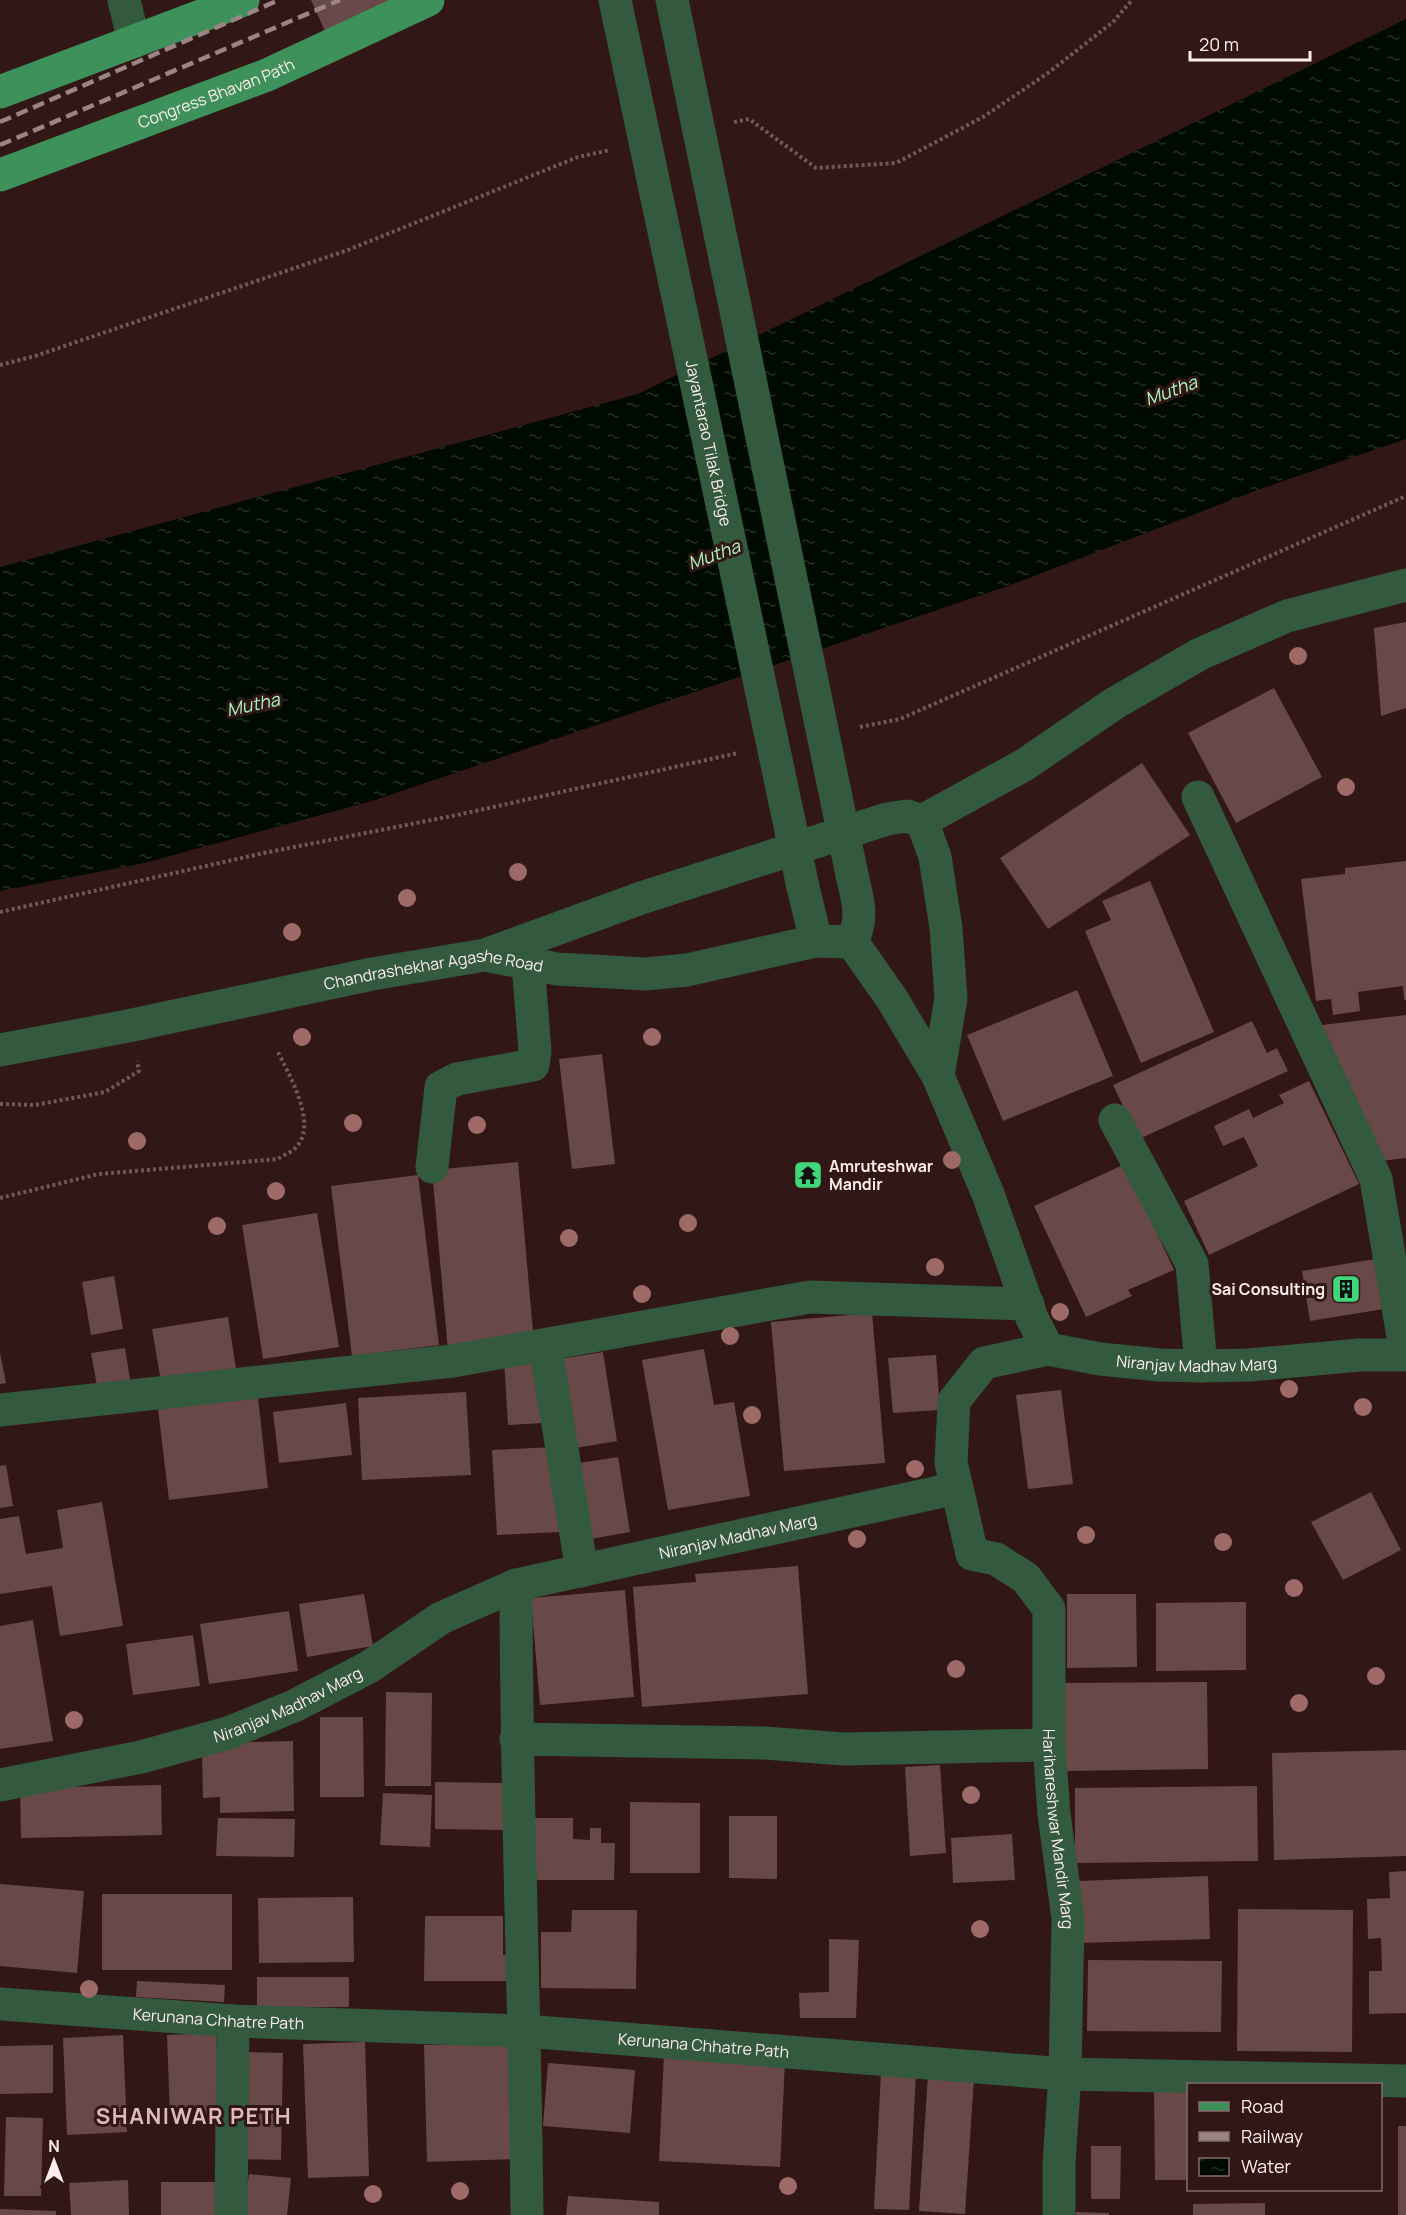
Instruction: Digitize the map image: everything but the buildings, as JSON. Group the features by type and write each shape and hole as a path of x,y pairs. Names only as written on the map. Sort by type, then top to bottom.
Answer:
{"main road":[{"path":"0,92 243,0"},
{"name":"Congress Bhavan Path","path":"0,176 267,75 428,0"}],"street":[{"path":"124,0 134,42"},
{"name":"Jayantarao Tilak Bridge","path":"615,0 816,941"},
{"path":"672,0 860,912 859,928 852,942 892,999 938,1076 988,1194 1028,1305 1048,1348"},
{"path":"485,955 641,898 887,819 907,816 922,821 1024,765 1115,703 1200,654 1287,616 1406,585"},
{"path":"1198,797 1376,1179 1406,1355"},
{"path":"922,821 935,857 946,928 951,998 938,1076"},
{"name":"Chandrashekhar Agashe Road","path":"0,1050 128,1026 372,974 485,955 557,969 645,974 687,970 816,941 852,942"},
{"path":"432,1167 441,1087 457,1079 533,1065 535,1051 528,963"},
{"path":"1115,1120 1192,1264 1201,1366"},
{"path":"0,1410 453,1361 810,1297 1028,1305"},
{"path":"545,1345 582,1571"},
{"name":"Niranjav Madhav Marg","path":"0,1785 141,1757 228,1733 294,1706 369,1666 441,1618 516,1585 957,1488 951,1464 954,1401 984,1363 1048,1348 1100,1359 1160,1365 1201,1366 1249,1365 1360,1355 1406,1355"},
{"name":"Harihareshwar Mandir Marg","path":"957,1488 972,1554 996,1559 1026,1578 1049,1609 1049,1745 1054,1814 1068,1919 1059,2215"},
{"path":"516,1585 516,1739 525,2031 527,2215"},
{"path":"516,1739 765,1743 844,1749 1049,1745"},
{"name":"Kerunana Chhatre Path","path":"0,2004 233,2021 525,2031 1065,2074 1406,2081"},
{"path":"231,2215 233,2021"}],"path":[{"path":"726,124 749,119 816,168 896,163 983,117 1048,73 1113,22 1132,0"},
{"path":"0,365 35,357 348,250 578,157 613,150"},
{"path":"853,729 900,719 1406,496"},
{"path":"0,912 264,853 457,815 747,751"},
{"path":"0,1198 99,1174 278,1159 297,1147 304,1133 302,1107 277,1050"},
{"path":"0,1104 35,1105 105,1092 139,1071"}],"water":[{"name":"Mutha","path":"1406,19 1406,439 1260,489 1008,586 372,801 144,863 0,891 0,567 638,394"}],"railway":[{"path":"0,122 279,0"},
{"path":"0,145 340,0"}],"place":[{"name":"Amruteshwar Mandir","path":"808,1175"},
{"name":"Sai Consulting","path":"1346,1289"}],"district":[{"name":"SHANIWAR PETH","path":"194,2116"}]}
